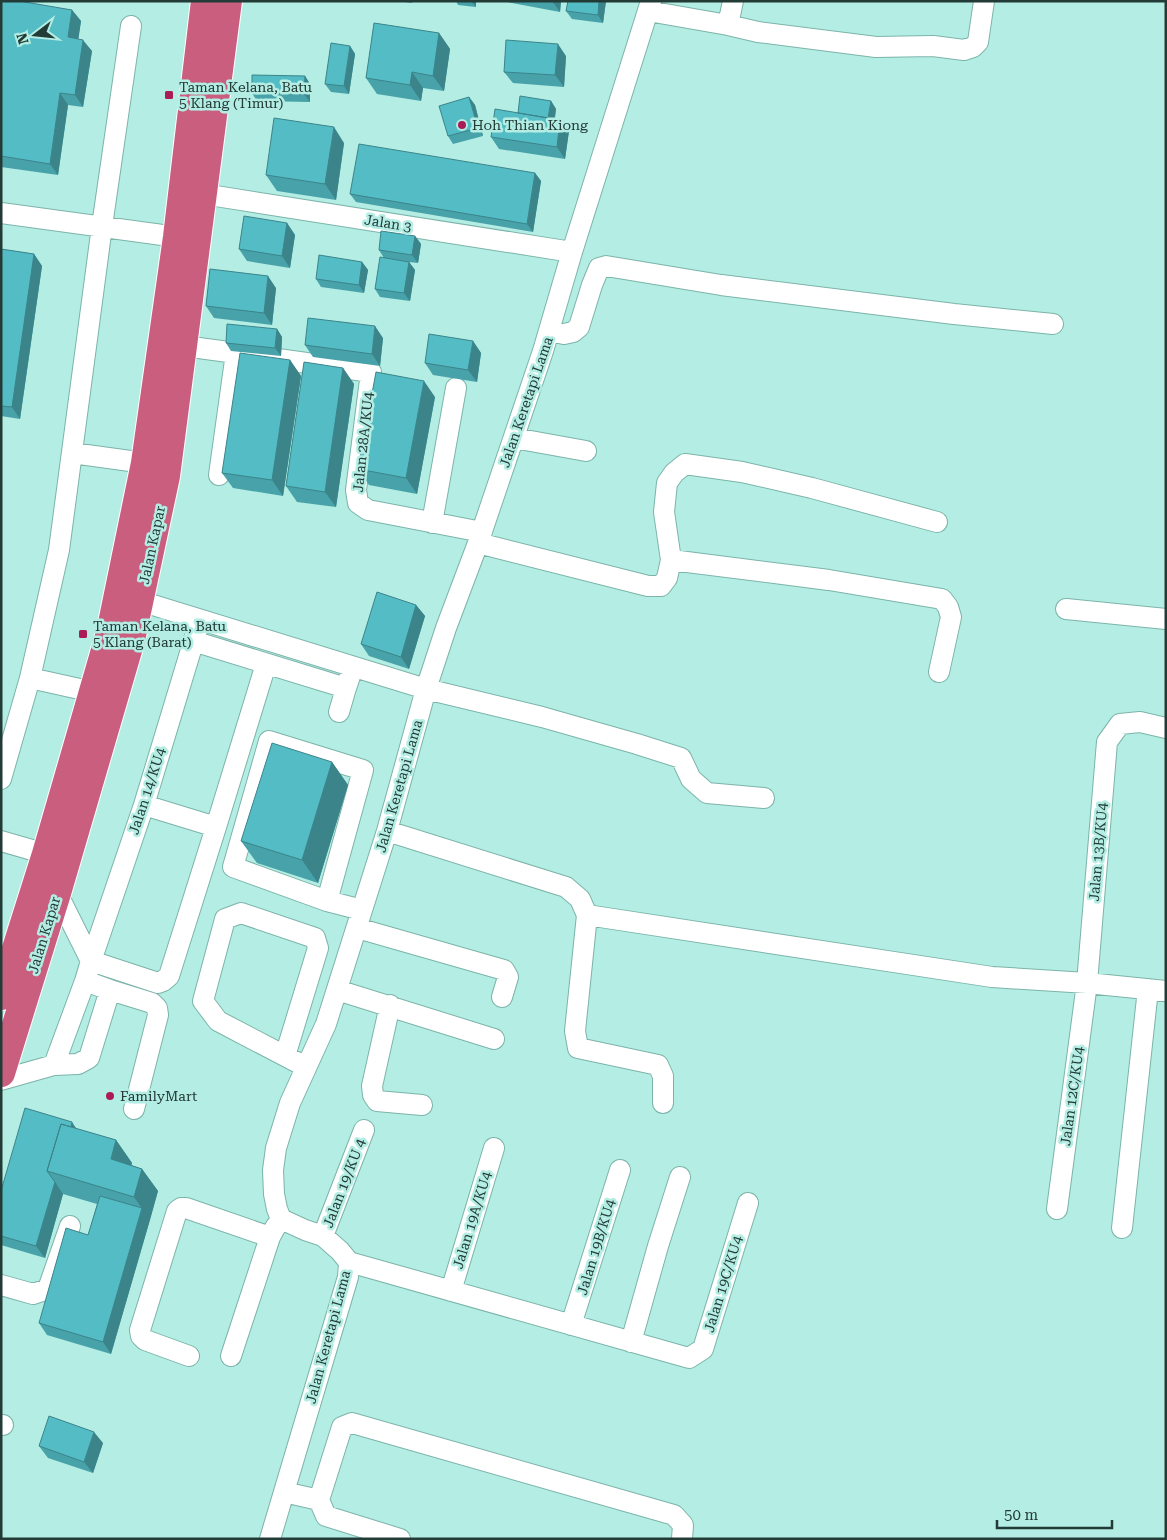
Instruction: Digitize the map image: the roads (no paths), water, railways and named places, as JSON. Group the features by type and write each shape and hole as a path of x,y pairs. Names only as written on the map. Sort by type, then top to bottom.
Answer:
{"highway":[{"name":"Jalan Kapar","path":"1,996 46,854 110,634 145,463 177,237 205,1"},
{"name":"Jalan Kapar","path":"1,1073 131,640 140,602 166,476 228,1"}],"street":[{"path":"728,25 733,1"},
{"path":"650,6 758,32 876,47 933,46 964,50 973,47 978,42 984,1"},
{"name":"Jalan Keretapi Lama","path":"270,1539 348,1277 349,1262 323,1236 281,1219 274,1194 273,1170 276,1148 290,1103 326,1024 387,831 426,689 446,628 480,538 550,331 571,257 650,6"},
{"path":"1,779 30,678 59,550 102,226 131,26"},
{"name":"Jalan 3","path":"203,194 571,257 599,268 606,266 721,285 954,314 1053,324"},
{"path":"1,213 177,237"},
{"path":"550,331 564,334 573,332 579,327 599,268"},
{"path":"184,346 236,353 219,475"},
{"name":"Jalan 28A/KU4","path":"236,353 311,374 372,372 356,490 358,503 368,510 432,523 648,586 661,586 667,578 671,560"},
{"path":"432,523 456,388"},
{"path":"514,438 586,451"},
{"path":"72,453 145,463"},
{"path":"937,522 812,488 751,474 685,464 674,473 667,483 664,512 671,560 829,580 942,599 948,607 951,617 939,672"},
{"path":"140,602 426,689 542,717 637,744 681,758 691,780 706,793 764,798"},
{"path":"1066,609 1166,619"},
{"name":"Jalan 14/KU4","path":"54,1065 85,981 144,805 200,620"},
{"path":"193,641 346,688"},
{"path":"56,893 91,961 158,983 168,976 266,664"},
{"path":"339,712 353,667"},
{"path":"30,678 93,692"},
{"name":"Jalan 13B/KU4","path":"1087,983 1107,742 1120,724 1140,722 1166,728"},
{"path":"327,900 363,770 269,741 232,868 327,900 360,919 504,970 508,977 502,997"},
{"path":"144,805 216,827"},
{"path":"387,831 566,887 580,899 587,914 575,1031 578,1048 658,1065 663,1076 663,1103"},
{"path":"1,841 46,854"},
{"path":"285,1056 318,948 315,938 241,913 225,919 203,1001 218,1021 306,1067"},
{"path":"587,914 905,965 992,977 1157,990 1122,1228"},
{"path":"85,981 152,1003 157,1008 158,1015 134,1109"},
{"name":"Jalan 12C/KU4","path":"1057,1209 1087,983"},
{"path":"1,1080 54,1065 78,1064 89,1058 110,990"},
{"path":"337,990 494,1039"},
{"path":"390,1005 372,1086 373,1095 377,1101 422,1105"},
{"name":"Jalan 19/KU 4","path":"323,1236 364,1130"},
{"name":"Jalan 19A/KU4","path":"451,1291 494,1148"},
{"name":"Jalan 19B/KU4","path":"571,1325 620,1170"},
{"path":"349,1262 631,1342 680,1177"},
{"name":"Jalan 19C/KU4","path":"631,1342 689,1358 703,1349 748,1203"},
{"path":"189,1356 145,1340 141,1336 140,1330 177,1211 181,1208 186,1208 270,1237"},
{"path":"232,1356 270,1237 273,1229 281,1219"},
{"path":"1,1285 33,1294 48,1290 70,1226"},
{"path":"400,1539 326,1516 319,1500 342,1427 352,1424 674,1515 683,1524 682,1539"},
{"path":"284,1492 319,1500"}],"place":[{"name":"Taman Kelana, Batu 5 Klang (Timur)","path":"169,95"},
{"name":"Hoh Thian Kiong","path":"462,125"},
{"name":"Taman Kelana, Batu 5 Klang (Barat)","path":"83,634"},
{"name":"FamilyMart","path":"110,1096"}]}
